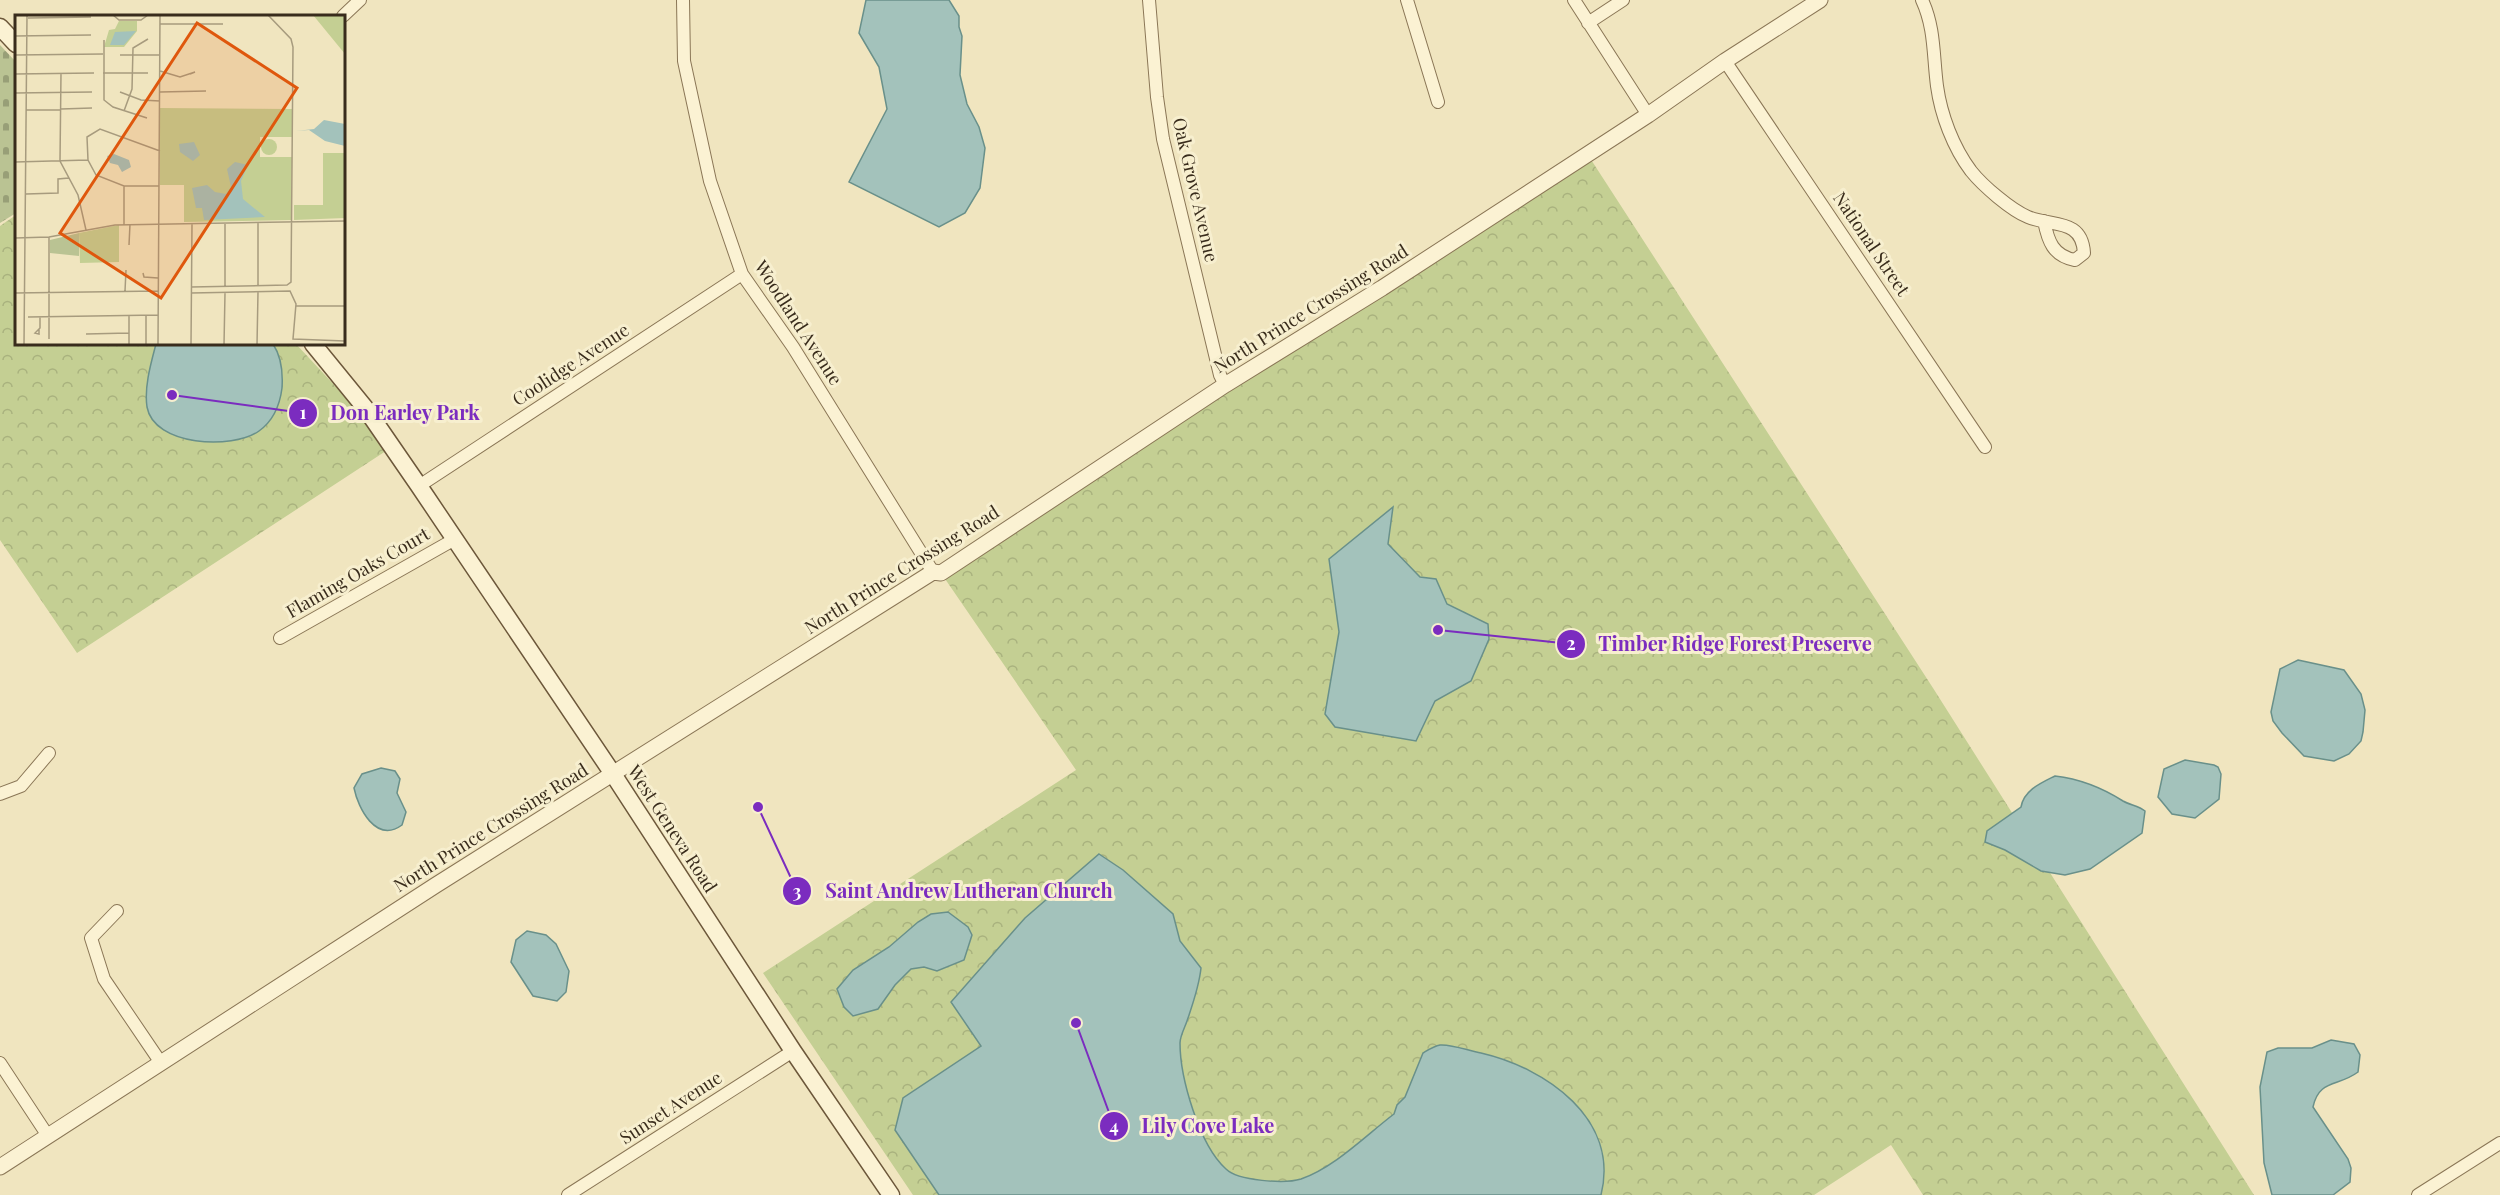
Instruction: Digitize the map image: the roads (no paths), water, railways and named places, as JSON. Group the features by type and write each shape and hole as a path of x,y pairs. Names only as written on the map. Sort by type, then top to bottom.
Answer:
{"main road":[{"path":"0,27 15,43"},
{"name":"West Geneva Road","path":"314,345 366,409 455,539 613,774 793,1051 891,1195"}],"street":[{"path":"344,15 360,0"},
{"name":"Woodland Avenue","path":"683,0 683,44 686,72 710,181 742,274 793,347 933,572"},
{"name":"Oak Grove Avenue","path":"1149,0 1163,139 1220,375 1225,385"},
{"path":"1407,0 1438,102"},
{"path":"1574,0 1648,115"},
{"path":"1588,23 1623,0"},
{"name":"North Prince Crossing Road","path":"0,1167 933,572 941,573 1225,385 1389,284 1820,0"},
{"path":"1922,0 1933,29 1937,88 1942,108 1960,153 1971,171 1988,188 2023,214 2044,221"},
{"name":"National Street","path":"1725,61 1985,447"},
{"name":"Coolidge Avenue","path":"419,486 742,274"},
{"name":"Flaming Oaks Court","path":"280,638 455,539"},
{"path":"0,794 21,786 49,753"},
{"path":"117,911 91,938 104,979 160,1063"},
{"name":"Sunset Avenue","path":"568,1195 793,1051"},
{"path":"0,1063 48,1136"},
{"path":"2418,1195 2500,1143"}],"water":[{"path":"866,0 949,0 959,16 962,36 960,75 967,104 979,127 985,148 980,188 965,213 939,227 849,182 887,109 879,67 859,33"},
{"path":"156,345 274,345 282,371 280,400 275,412 264,427 247,437 214,442 178,437 164,430 153,420 147,407 150,367"},
{"path":"1393,507 1388,544 1420,577 1436,579 1447,604 1488,624 1489,639 1471,681 1435,701 1416,741 1335,727 1325,714 1339,632 1329,559"},
{"path":"2298,660 2344,670 2361,694 2365,710 2361,741 2349,754 2334,761 2304,756 2273,721 2271,712 2280,669"},
{"path":"2185,760 2214,765 2218,767 2221,774 2219,799 2195,818 2172,814 2158,797 2164,769"},
{"path":"381,768 395,771 400,779 397,793 406,812 402,825 393,830 376,827 370,821 364,814 354,788 362,774"},
{"path":"2055,776 2090,784 2143,809 2145,811 2142,833 2090,869 2065,875 2041,871 2005,850 1985,842 1987,831 2021,807 2029,792"},
{"path":"1099,854 1123,870 1173,914 1180,941 1201,968 1199,982 1181,1037 1183,1074 1193,1110 1207,1144 1226,1169 1241,1176 1262,1180 1294,1180 1314,1174 1394,1114 1397,1105 1405,1097 1423,1053 1436,1046 1445,1045 1506,1060 1553,1084 1573,1101 1589,1121 1599,1143 1604,1168 1601,1195 939,1195 895,1130 903,1098 981,1046 951,1002 1025,918"},
{"path":"948,912 968,927 972,935 964,960 937,971 924,967 911,969 895,985 878,1009 853,1016 844,1007 837,989 853,970 889,947 931,914"},
{"path":"527,931 546,935 556,944 569,971 566,992 557,1001 533,996 511,962 516,940"},
{"path":"2331,1040 2354,1044 2360,1055 2358,1072 2325,1088 2316,1098 2313,1107 2348,1159 2351,1168 2350,1182 2333,1195 2272,1195 2264,1163 2260,1087 2267,1052 2278,1048 2312,1048"}],"place":[{"name":"Don Earley Park","path":"172,395"},
{"name":"Timber Ridge Forest Preserve","path":"1438,630"},
{"name":"Saint Andrew Lutheran Church","path":"758,807"},
{"name":"Lily Cove Lake","path":"1076,1023"}]}
